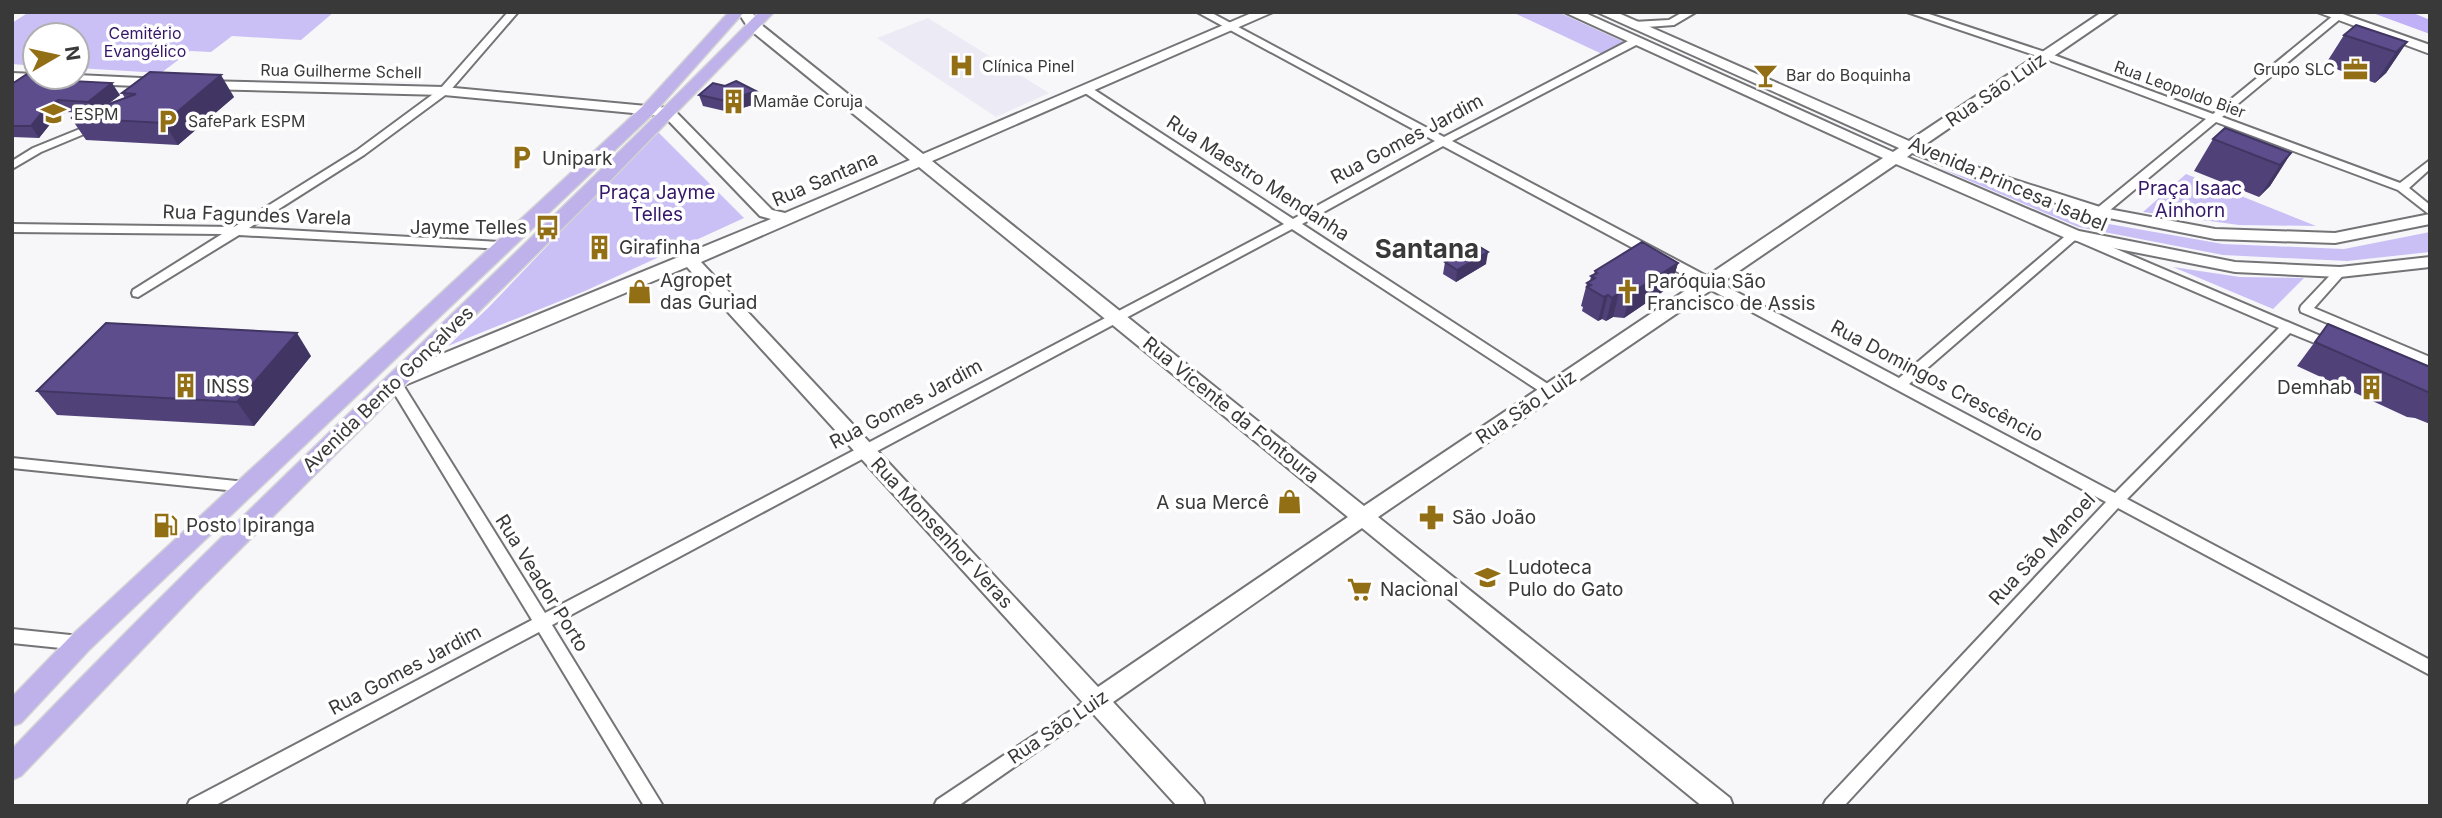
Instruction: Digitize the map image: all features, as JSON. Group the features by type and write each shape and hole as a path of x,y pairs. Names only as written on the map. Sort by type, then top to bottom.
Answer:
{"main road":[{"name":"Avenida Bento Gonçalves","path":"12,715 80,643 500,246 658,111 737,12"},
{"name":"Avenida Bento Gonçalves","path":"12,768 90,684 396,381 749,19 767,12"}],"street":[{"path":"138,293 360,153 444,91 513,12"},
{"name":"Rua Domingos Crescêncio","path":"1202,12 2430,668"},
{"name":"Rua Santana","path":"396,381 690,260 766,220 786,218 1266,12"},
{"name":"Avenida Princesa Isabel","path":"1571,12 1903,153 1981,174 2100,212"},
{"name":"Avenida Princesa Isabel","path":"1604,12 2074,235 2347,352"},
{"path":"1666,40 1664,31 1671,23 1691,12"},
{"name":"Rua Leopoldo Bier","path":"1912,12 2047,56 2402,188 2430,211"},
{"name":"Rua São Luiz","path":"943,806 1363,517 2111,12"},
{"path":"2100,212 2215,118 2330,14 2430,50"},
{"name":"Rua Vicente da Fontoura","path":"749,19 1721,806"},
{"path":"1633,25 1671,23"},
{"name":"Rua Gomes Jardim","path":"196,806 1636,41"},
{"name":"Rua Guilherme Schell","path":"12,77 444,91 658,111"},
{"path":"138,97 155,83"},
{"name":"Rua Maestro Mendanha","path":"1086,89 1549,391"},
{"path":"658,111 766,220"},
{"path":"12,166 37,150 112,117"},
{"path":"2402,188 2430,163"},
{"path":"2100,212 2215,234 2335,238 2430,219"},
{"name":"Rua Fagundes Varela","path":"12,228 234,231 500,246"},
{"path":"1900,384 2074,235 2235,267 2340,272 2430,262"},
{"name":"Rua Monsenhor Veras","path":"690,260 1193,806"},
{"path":"2340,272 2306,309 2430,362"},
{"name":"Rua São Manoel","path":"1832,806 2116,501 2288,327"},
{"name":"Rua Veador Porto","path":"396,381 654,806"},
{"path":"12,463 246,487"},
{"path":"12,636 80,643"}],"shaded area":[{"path":"2370,12 2411,12 2430,20 2430,34"},
{"name":"Clínica Pinel","path":"928,18 1049,93 996,117 877,38"}],"green space":[{"name":"Cemitério Evangélico","path":"29,12 334,12 301,40 232,36 211,52 190,51 161,73 91,69 91,21 21,21 21,65 12,64 12,23"},
{"path":"1512,12 1558,12 1624,42 1602,54"},
{"name":"Praça Jayme Telles","path":"657,131 744,218 585,291 448,346 488,308"},
{"path":"1939,168 2086,220 2223,244 2344,249 2430,232 2430,252 2347,261 2223,255 2078,227"},
{"name":"Praça Isaac Ainhorn","path":"2186,174 2316,226 2239,225 2143,212"},
{"path":"2173,267 2240,277 2304,278 2273,309"}],"building":[{"path":"2356,25 2407,42 2396,52 2344,35"},
{"path":"150,72 221,75 164,123 71,118 136,94 122,93"},
{"path":"21,78 21,91 91,91 91,82 112,83 88,102 58,100 43,111 31,126 12,126 12,84"},
{"path":"736,81 756,91 726,101 699,95 713,83 725,86"},
{"path":"2225,128 2291,153 2280,165 2213,139"},
{"path":"1642,242 1678,263 1630,294 1619,293 1612,298 1608,295 1604,297 1587,287 1591,285 1587,283 1595,278 1591,276 1597,273 1595,271"},
{"path":"1475,244 1488,252 1457,270 1445,262"},
{"path":"106,323 297,333 237,402 37,391"},
{"path":"2328,324 2430,367 2430,393 2315,342"}],"place":[{"name":"Clínica Pinel","path":"962,66"},
{"name":"Grupo SLC","path":"2355,69"},
{"name":"Bar do Boquinha","path":"1766,75"},
{"name":"Mamãe Coruja","path":"733,101"},
{"name":"ESPM","path":"54,114"},
{"name":"SafePark ESPM","path":"168,121"},
{"name":"Unipark","path":"522,158"},
{"name":"Jayme Telles","path":"547,227"},
{"name":"Girafinha","path":"599,247"},
{"name":"Agropet das Guriad","path":"640,291"},
{"name":"Paróquia São Francisco de Assis","path":"1627,292"},
{"name":"INSS","path":"186,386"},
{"name":"Demhab","path":"2372,387"},
{"name":"A sua Mercê","path":"1289,502"},
{"name":"São João","path":"1432,517"},
{"name":"Posto Ipiranga","path":"166,525"},
{"name":"Ludoteca Pulo do Gato","path":"1488,578"},
{"name":"Nacional","path":"1360,589"}],"district":[{"name":"Santana","path":"1427,248"}]}
